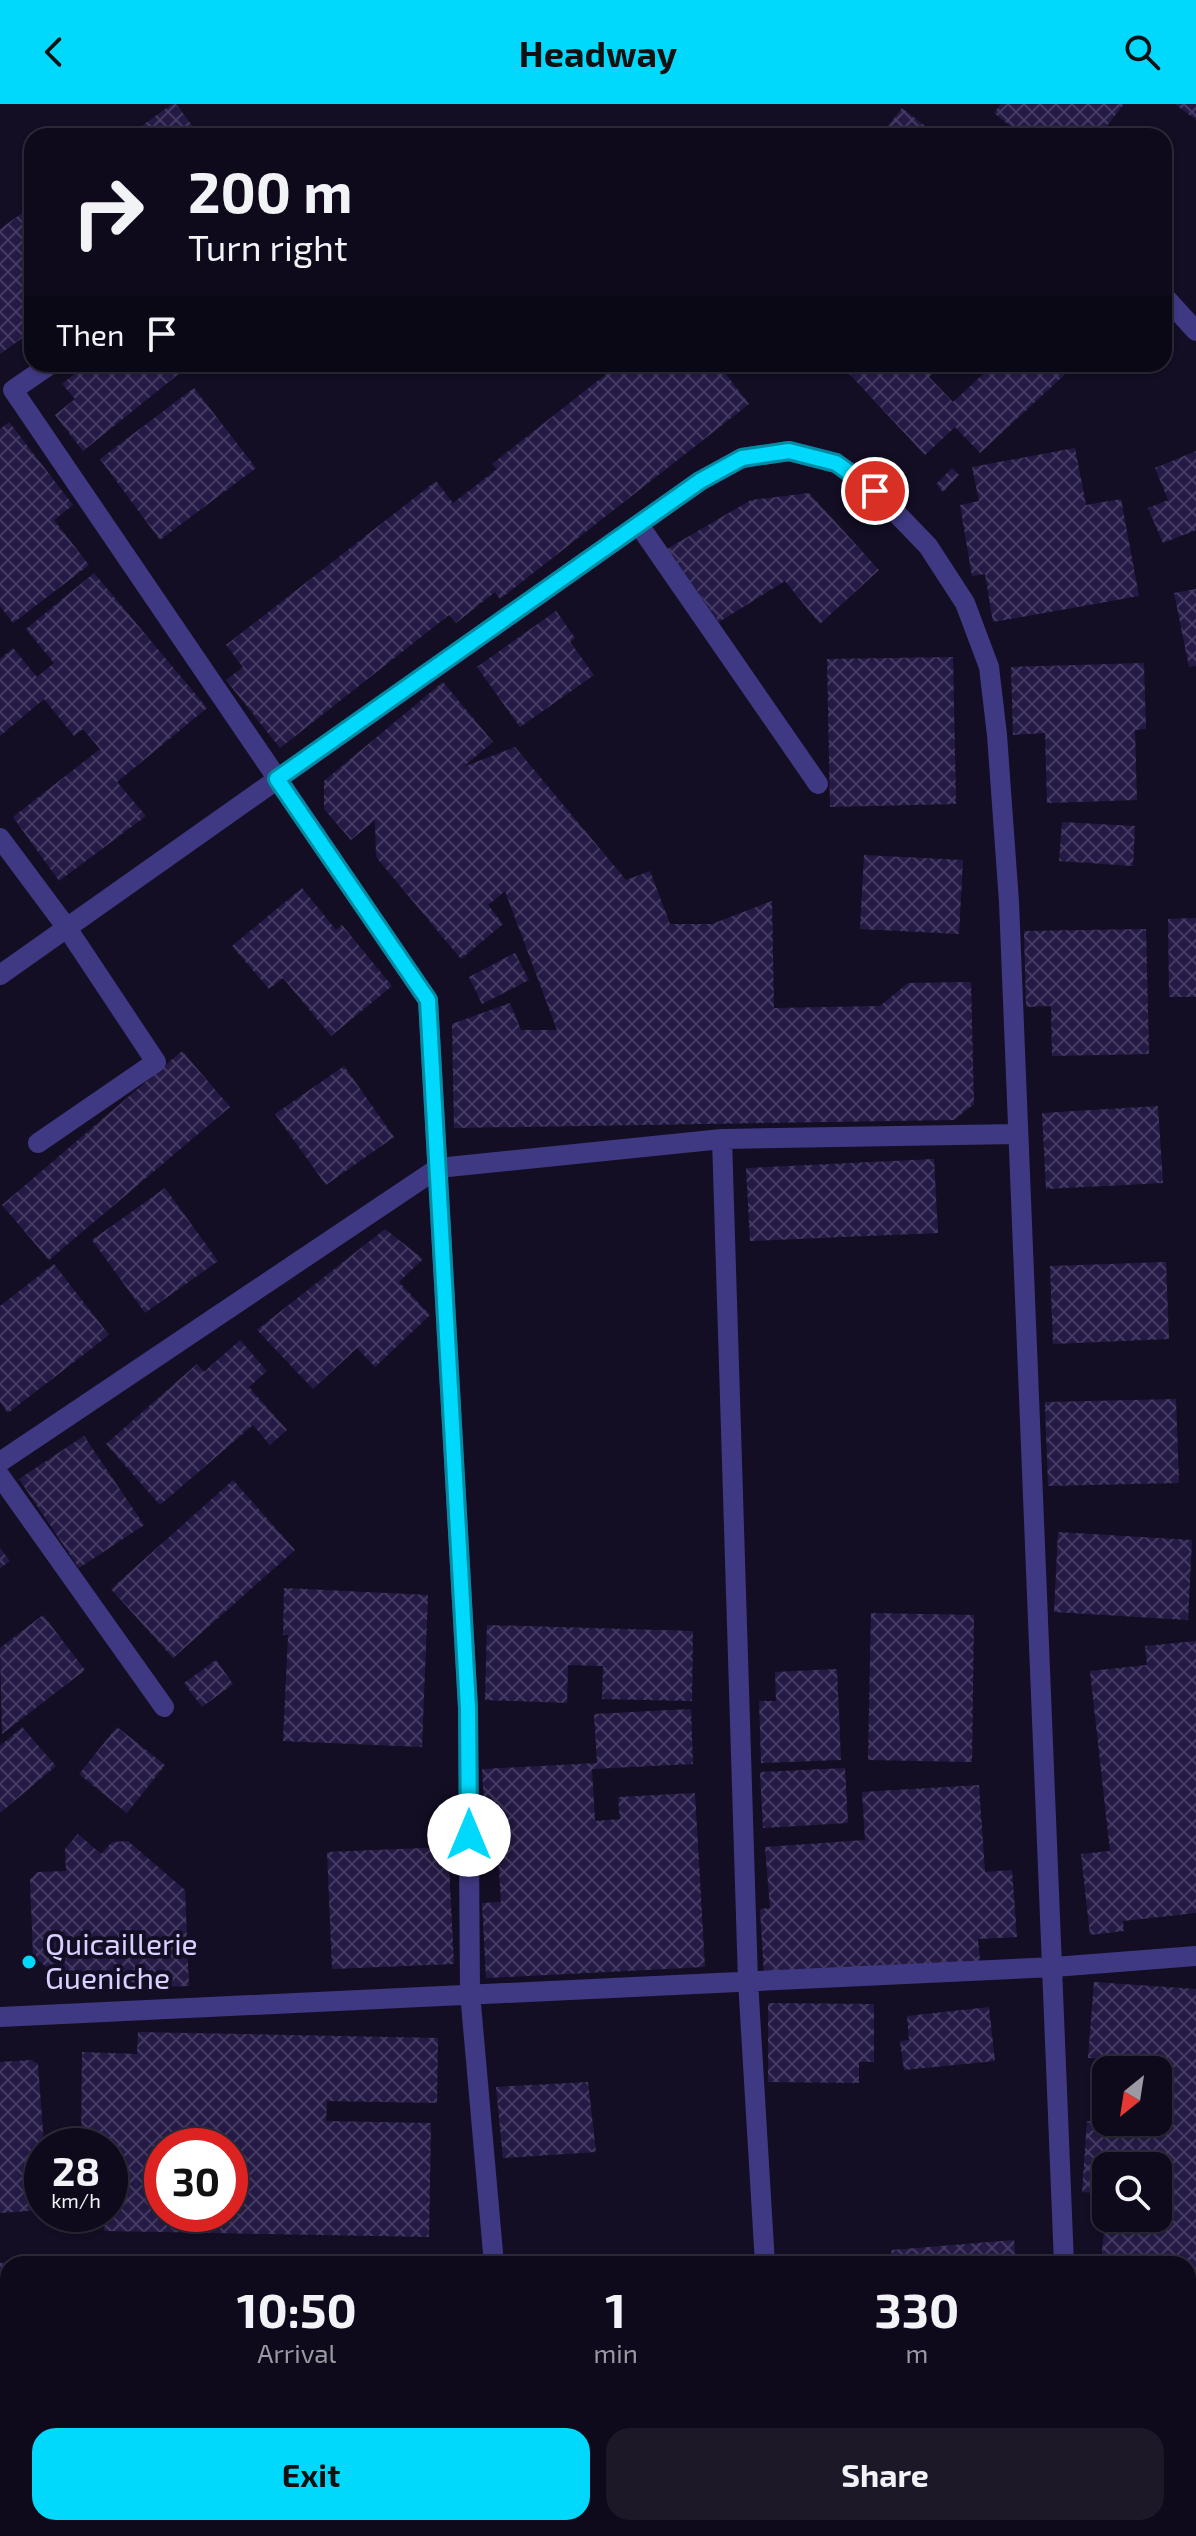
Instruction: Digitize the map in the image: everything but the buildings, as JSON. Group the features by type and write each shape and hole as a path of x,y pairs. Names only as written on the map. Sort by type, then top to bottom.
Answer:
{"street":[{"path":"1172,305 1196,331"},
{"path":"39,372 13,390 428,1000 468,1708 470,1993 493,2256"},
{"path":"0,975 700,481 742,458 789,451 836,463 875,491 928,546 965,603 989,667 997,735 1009,902 1064,2256"},
{"path":"639,525 818,784"},
{"path":"0,838 67,928 156,1062 38,1143"},
{"path":"0,1462 438,1168 722,1139 1017,1134"},
{"path":"722,1139 748,1981 765,2256"},
{"path":"0,1476 164,1707"},
{"path":"0,2017 1054,1967 1196,1956"}],"place":[{"name":"Quicaillerie Gueniche","path":"29,1962"}],"route":[{"path":"469,1835 468,1708 428,1000 277,779 700,481 742,458 789,451 836,463 875,491"}]}
